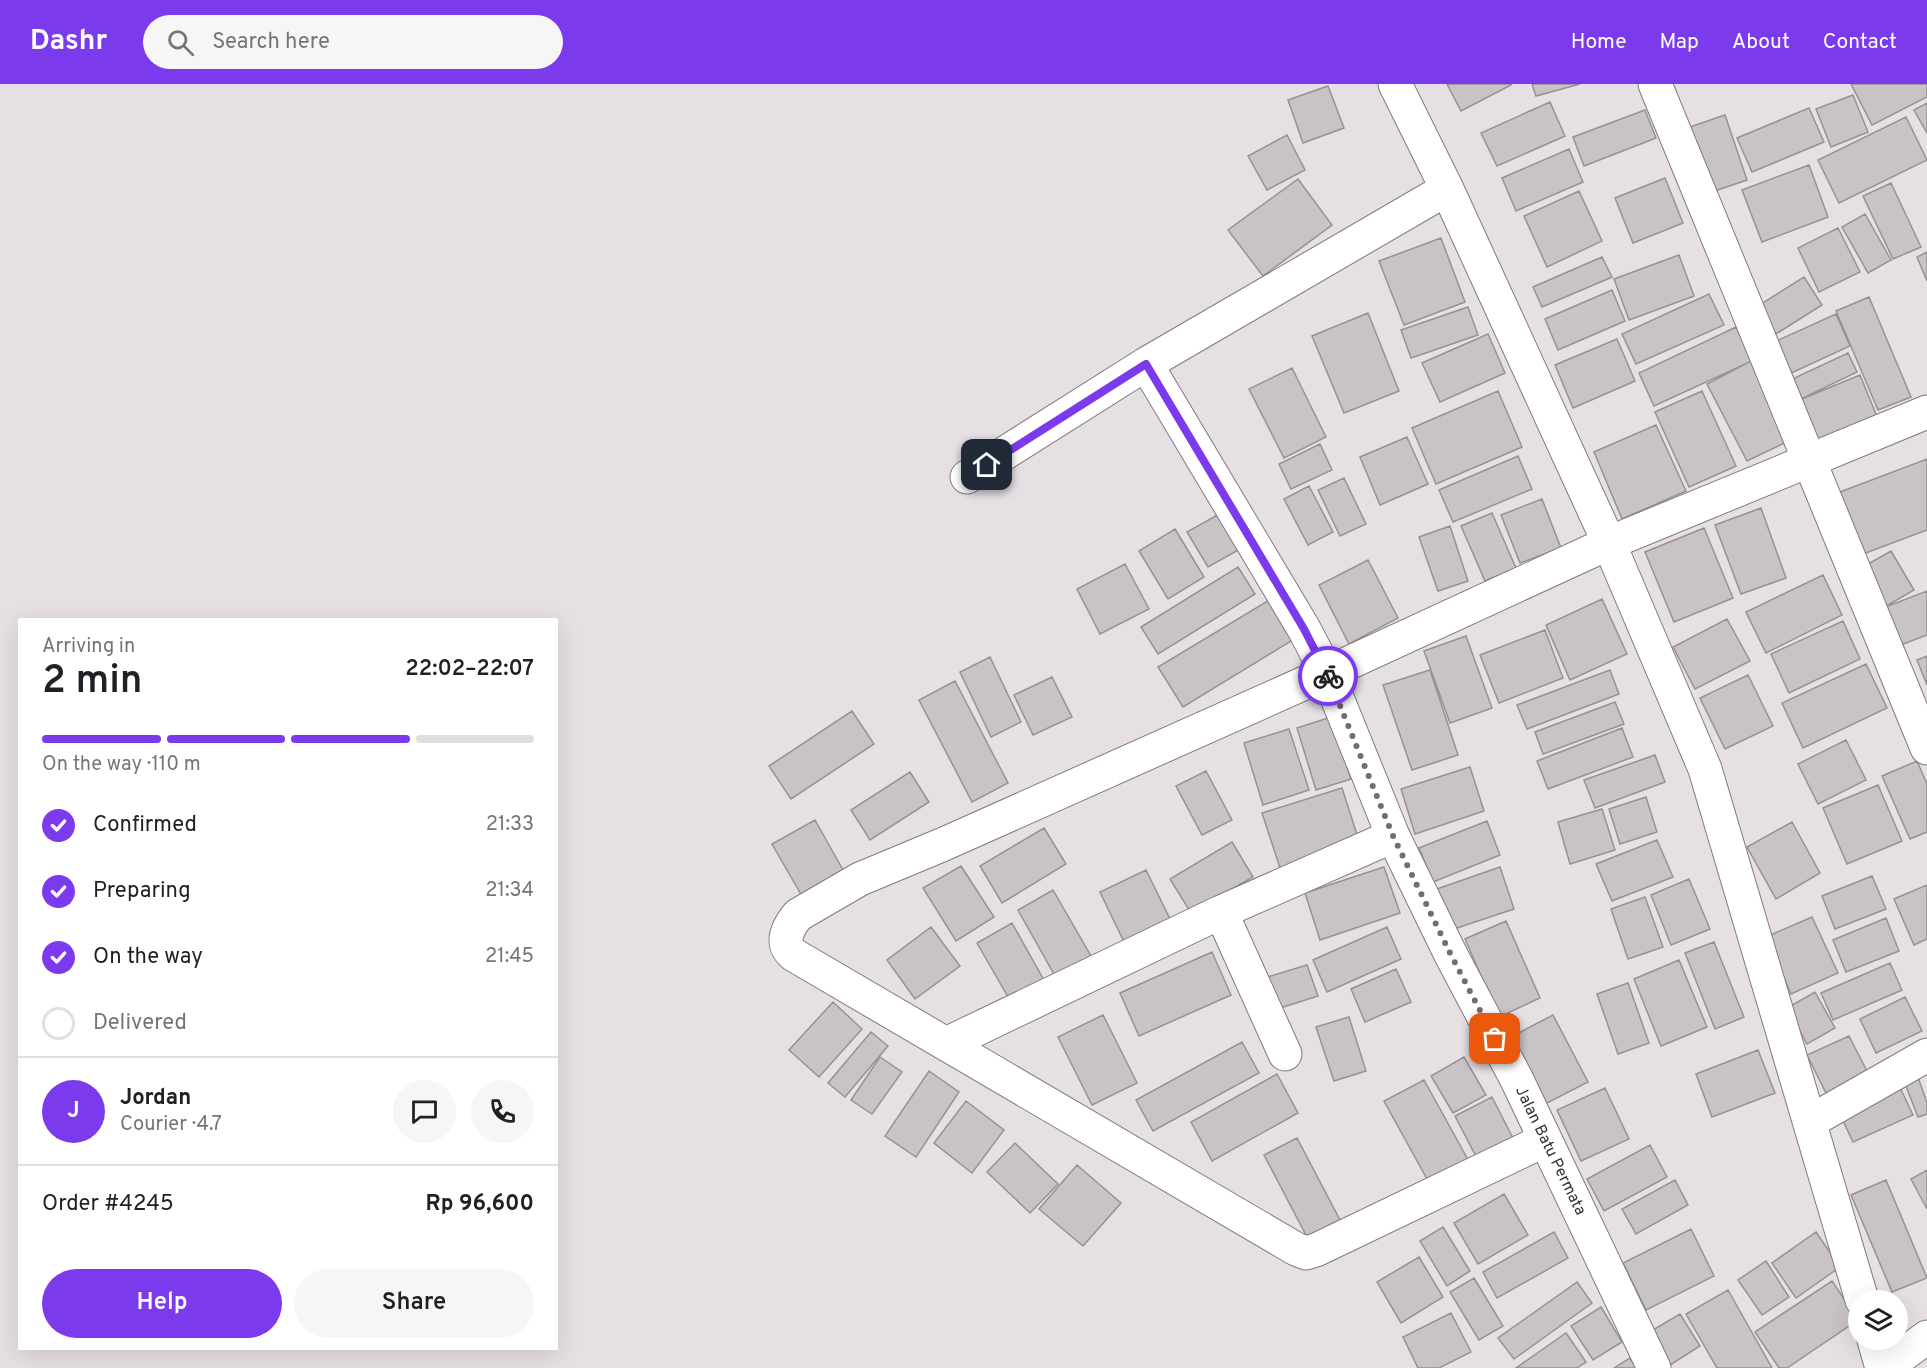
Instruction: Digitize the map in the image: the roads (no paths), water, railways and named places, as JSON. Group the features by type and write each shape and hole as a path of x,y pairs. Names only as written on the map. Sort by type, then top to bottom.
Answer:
{"street":[{"path":"1395,84 1447,189 1609,543 1705,769 1859,1290"},
{"path":"1655,84 1927,748"},
{"path":"967,477 1146,364 1447,189"},
{"name":"Jalan Batu Permata","path":"1146,364 1304,629 1327,673 1393,836 1545,1140 1654,1368"},
{"path":"1545,1140 1306,1253 790,952 785,939 791,924 798,915 860,879 944,844 1327,673 1609,543 1927,411"},
{"path":"946,1044 1221,912 1393,836"},
{"path":"1221,912 1285,1054"},
{"path":"1810,1121 1927,1055"},
{"path":"1877,1350 1883,1368 1927,1336"}]}
